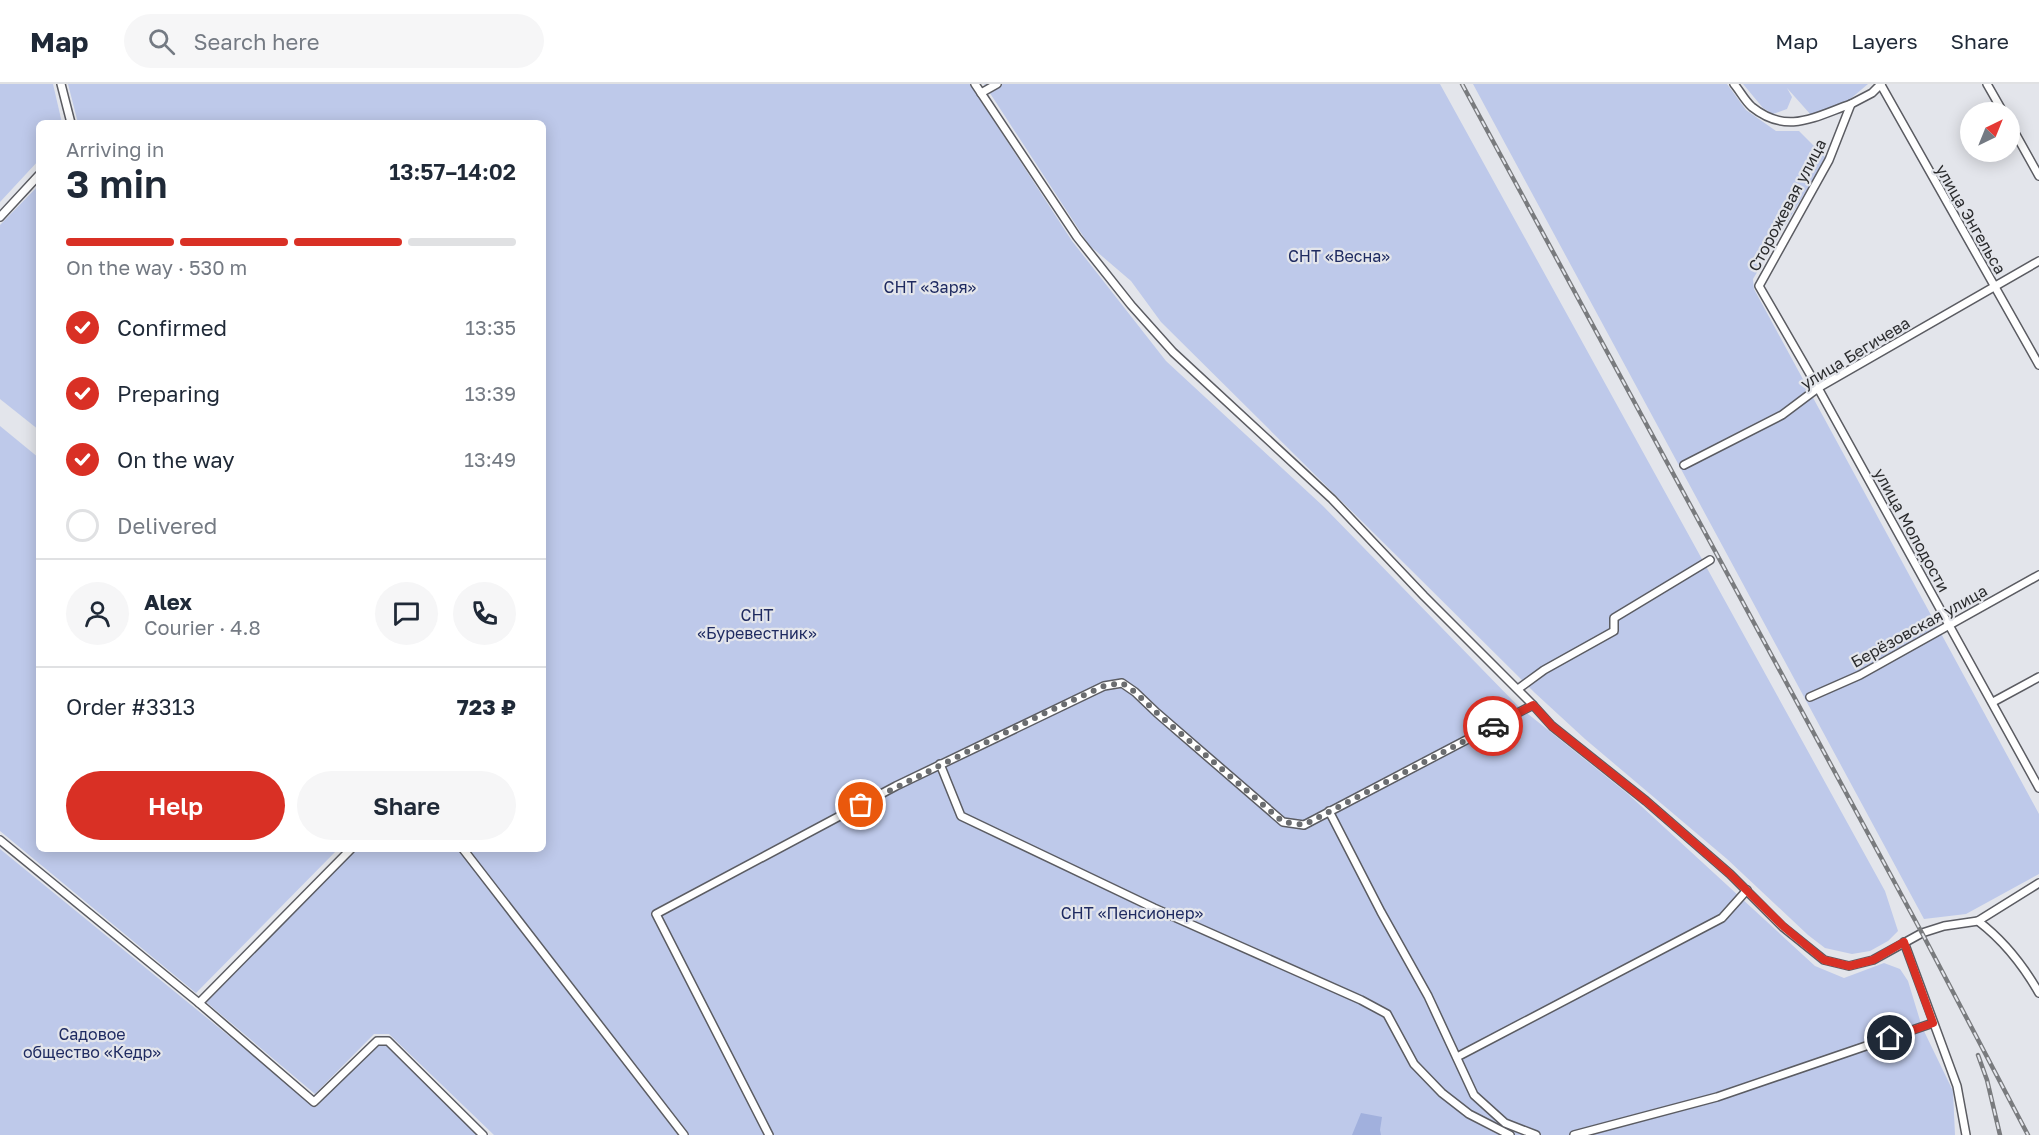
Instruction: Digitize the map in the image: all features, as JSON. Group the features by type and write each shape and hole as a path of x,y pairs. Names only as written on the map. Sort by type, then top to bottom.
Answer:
{"street":[{"path":"62,84 70,120"},
{"path":"975,84 1077,237 1131,305 1173,352 1332,499 1552,726 1646,801 1747,890 1784,927 1824,960 1849,966 1873,960 1922,933 1944,926 1978,921 2039,883"},
{"path":"981,93 997,84"},
{"path":"1734,84 1751,106 1778,122 1803,122 1851,104 1872,93 1881,85"},
{"path":"1987,84 1997,102"},
{"name":"улица Энгельса","path":"1881,85 2039,365"},
{"name":"Сторожевая улица","path":"1759,286 1829,160 1851,104"},
{"path":"2020,142 2039,176"},
{"path":"0,217 36,178"},
{"name":"улица Бегичева","path":"1684,465 1782,415 1818,388 2039,261"},
{"name":"улица Молодости","path":"1759,286 1818,388 2039,788"},
{"path":"1518,689 1544,670 1614,631 1614,618 1710,560"},
{"name":"Берёзовская улица","path":"1810,697 1860,675 2039,575"},
{"path":"1993,702 2039,677"},
{"path":"769,1135 656,914 896,786 1104,686 1122,683 1135,692 1283,822 1304,825 1533,705"},
{"path":"940,764 961,816 1154,908 1361,1000 1387,1014 1414,1064 1442,1093 1469,1114 1510,1135"},
{"path":"1329,812 1428,996 1474,1095 1505,1123 1536,1135"},
{"path":"0,840 199,1003 314,1102 377,1041 388,1041 483,1135"},
{"path":"199,1003 348,852"},
{"path":"465,852 684,1135"},
{"path":"1457,1057 1722,918 1747,890"},
{"path":"1978,921 1997,936 2017,960 2039,993"},
{"path":"1904,942 1958,1086 1966,1135"},
{"path":"1574,1135 1717,1097 1933,1023"}],"green space":[{"path":"0,84 53,84 61,120 36,120 36,163 0,202"},
{"path":"68,84 970,84 1072,241 1166,361 1323,506 1518,706 1628,794 1815,966 1844,978 1884,963 1900,969 1908,981 1922,1027 1953,1091 1955,1135 687,1135 565,973 469,852 546,852 546,120 77,120"},
{"name":"СНТ «Весна»","path":"984,84 1440,84 1885,891 1898,931 1888,941 1870,951 1852,954 1825,948 1808,935 1727,859 1585,739 1535,693 1161,322 1131,281 1089,245"},
{"path":"1473,84 1727,84 1746,110 1776,131 1799,131 1826,158 1753,279 1754,289 2039,814 2039,874 1966,914 1924,919"},
{"path":"1743,84 1868,84 1849,100 1811,115 1787,88 1792,97 1787,109 1773,114 1763,108"},
{"path":"36,188 36,428 0,399 0,225"},
{"path":"0,426 36,456 36,852 335,852 196,993 0,831"},
{"name":"Садовое общество «Кедр»","path":"0,849 316,1107 377,1044 387,1045 480,1135 0,1135"},
{"path":"353,852 460,852 678,1135 494,1135 389,1034 374,1034 315,1094 205,1001"}],"shaded area":[{"path":"1361,1113 1382,1117 1381,1135 1352,1135"}],"railway":[{"path":"1462,84 1922,933 2028,1135"},
{"path":"1978,1055 1987,1080 2000,1135"}],"way so far":[{"path":"861,805 1045,713 1104,686 1122,683 1283,822 1304,825 1493,726"}],"route":[{"path":"1493,726 1533,705 1552,726 1646,801 1730,874 1784,927 1824,960 1849,966 1873,960 1904,942 1933,1023 1890,1038"}],"park label":[{"name":"СНТ «Заря»","path":"930,287"},
{"name":"СНТ «Буревестник»","path":"757,624"},
{"name":"СНТ «Пенсионер»","path":"1132,913"}]}
